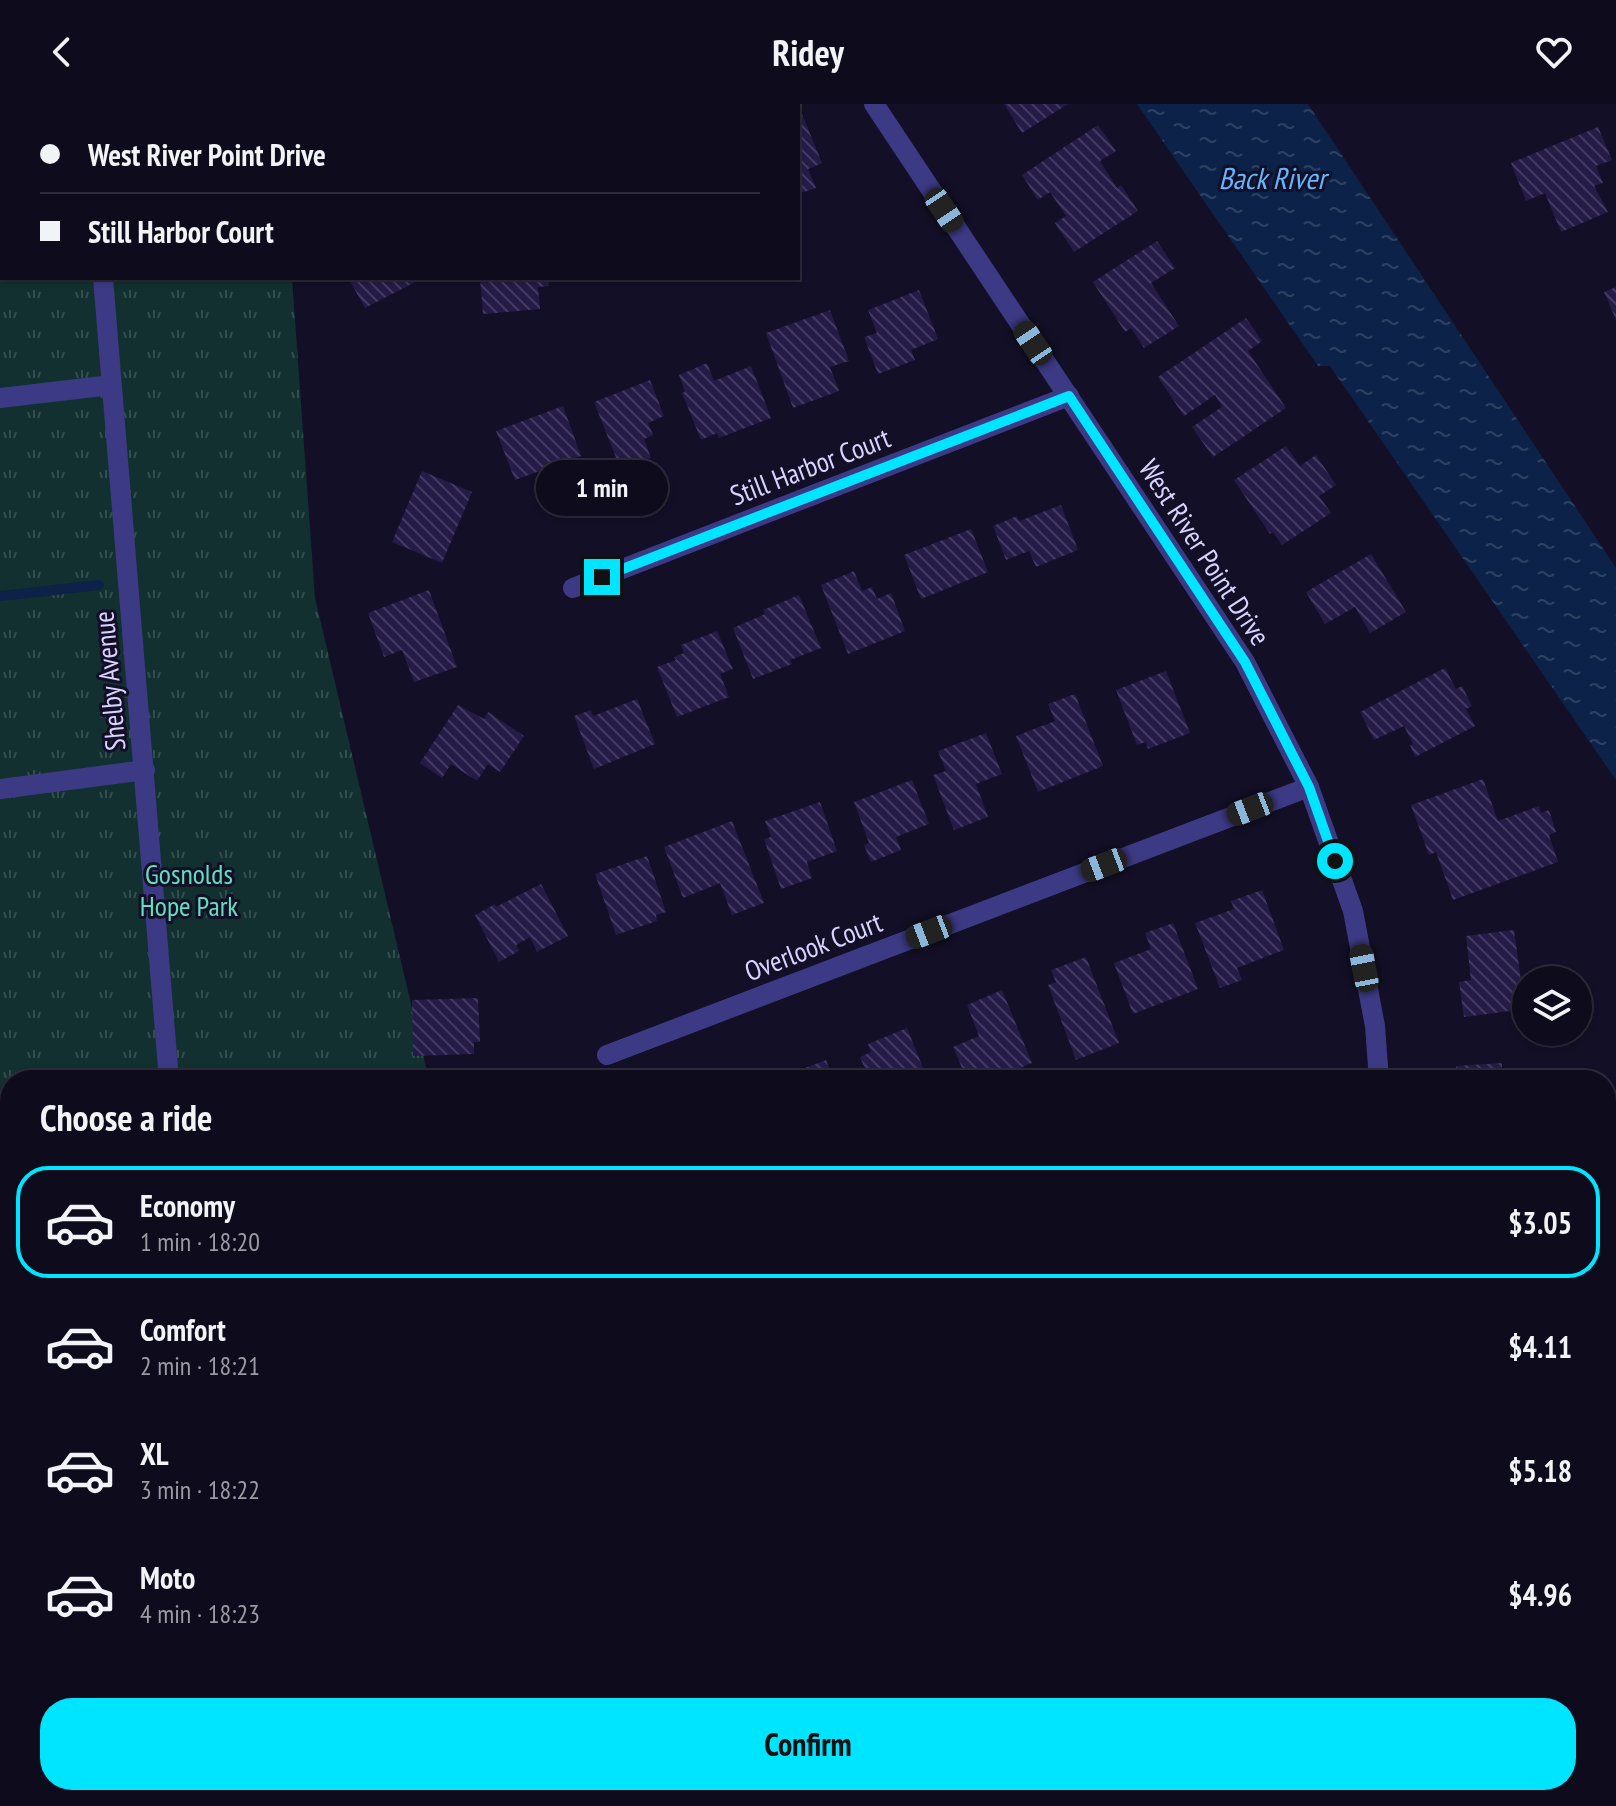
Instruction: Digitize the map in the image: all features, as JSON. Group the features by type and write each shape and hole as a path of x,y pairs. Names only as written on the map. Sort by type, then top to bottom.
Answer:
{"street":[{"name":"West River Point Drive","path":"874,104 1245,662 1309,787 1353,911 1375,1026 1378,1070"},
{"name":"Shelby Avenue","path":"103,280 168,1070"},
{"path":"0,398 111,385"},
{"name":"Still Harbor Court","path":"573,588 1069,396"},
{"path":"0,789 145,770"},
{"name":"Overlook Court","path":"607,1055 1309,787"}],"green space":[{"name":"Gosnolds Hope Park","path":"0,280 292,280 315,598 427,1070 0,1070"}],"water":[{"name":"Back River","path":"1137,104 1308,104 1616,568 1616,780 1330,366 1318,366"}],"building":[{"path":"1004,104 1068,104 1022,133"},
{"path":"800,109 822,163 808,169 816,188 800,193"},
{"path":"1098,125 1116,151 1100,161 1117,188 1121,185 1138,211 1074,252 1055,223 1066,216 1050,192 1038,200 1022,175"},
{"path":"1598,127 1612,160 1596,166 1603,183 1594,186 1608,212 1561,232 1545,193 1526,201 1511,163"},
{"path":"1157,241 1175,268 1151,283 1179,326 1144,348 1131,328 1125,332 1093,282"},
{"path":"352,280 419,280 365,308"},
{"path":"480,280 548,280 549,286 538,287 540,309 483,314"},
{"path":"1616,287 1616,320 1604,292"},
{"path":"919,290 938,339 911,350 915,360 878,374 864,337 877,333 868,310"},
{"path":"830,310 849,361 830,367 839,391 793,408 766,333"},
{"path":"1246,318 1262,341 1248,351 1286,408 1213,457 1192,427 1222,407 1215,395 1184,416 1158,377"},
{"path":"707,363 714,381 751,366 771,418 719,438 717,433 701,440 682,393 685,392 679,375"},
{"path":"650,380 664,416 648,423 653,435 644,439 651,458 621,470 594,402"},
{"path":"563,406 581,456 515,480 496,431"},
{"path":"1286,446 1300,466 1316,455 1336,485 1319,496 1331,513 1282,545 1273,532 1270,534 1234,480"},
{"path":"422,471 472,492 442,563 392,542"},
{"path":"1061,505 1078,550 1036,567 1029,551 1006,560 993,526 1017,516 1019,521"},
{"path":"971,529 988,572 921,599 904,555"},
{"path":"1371,554 1406,612 1370,633 1355,607 1325,624 1306,592"},
{"path":"854,571 862,591 872,587 877,599 891,593 905,631 848,654 821,585"},
{"path":"429,590 457,667 414,682 402,650 384,657 368,613"},
{"path":"799,595 821,648 790,660 792,664 753,679 733,628 765,614 763,610"},
{"path":"717,631 733,669 720,674 729,697 677,717 657,667 676,660 674,657 684,653 681,645"},
{"path":"1445,668 1456,689 1462,686 1472,706 1466,709 1475,726 1415,757 1410,745 1413,744 1404,726 1374,740 1360,712"},
{"path":"1166,671 1190,733 1148,749 1146,742 1137,745 1116,690"},
{"path":"1075,694 1103,766 1038,792 1016,736 1055,721 1048,704"},
{"path":"637,699 655,744 594,769 574,716 591,710 593,716"},
{"path":"458,705 484,719 488,712 524,736 500,772 488,764 477,781 451,764 442,778 420,763"},
{"path":"986,733 1002,774 976,784 988,817 954,830 933,775 946,771 938,751"},
{"path":"1483,779 1498,821 1539,806 1541,813 1549,810 1556,832 1549,835 1558,862 1453,900 1436,852 1429,855 1411,805"},
{"path":"912,780 929,824 896,837 901,850 871,862 864,845 869,843 854,802"},
{"path":"820,802 837,851 807,862 812,878 781,889 764,839 771,837 765,821"},
{"path":"732,821 764,903 732,915 720,883 683,898 664,847"},
{"path":"647,856 666,912 656,915 657,921 616,935 595,874"},
{"path":"541,884 568,936 537,952 530,937 516,945 519,951 499,962 475,915"},
{"path":"1262,890 1284,950 1237,968 1242,980 1220,988 1195,923 1234,909 1231,901"},
{"path":"1173,923 1198,989 1133,1014 1114,963 1151,949 1145,933"},
{"path":"1514,930 1519,966 1512,966 1512,1011 1464,1017 1459,982 1471,980 1466,936"},
{"path":"1086,957 1119,1043 1076,1060 1048,985 1056,982 1051,970"},
{"path":"1002,990 1032,1063 1015,1070 963,1070 953,1047 979,1036 967,1005"},
{"path":"478,998 480,1042 474,1042 474,1054 413,1056 412,1000"},
{"path":"907,1028 924,1070 866,1070 860,1057 871,1052 868,1044"},
{"path":"826,1060 830,1070 799,1070"},
{"path":"1502,1063 1502,1070 1456,1070 1456,1066"}],"waterway":[{"path":"0,596 99,585"}],"route":[{"path":"602,577 1069,396 1245,662 1309,787 1335,861"}]}
